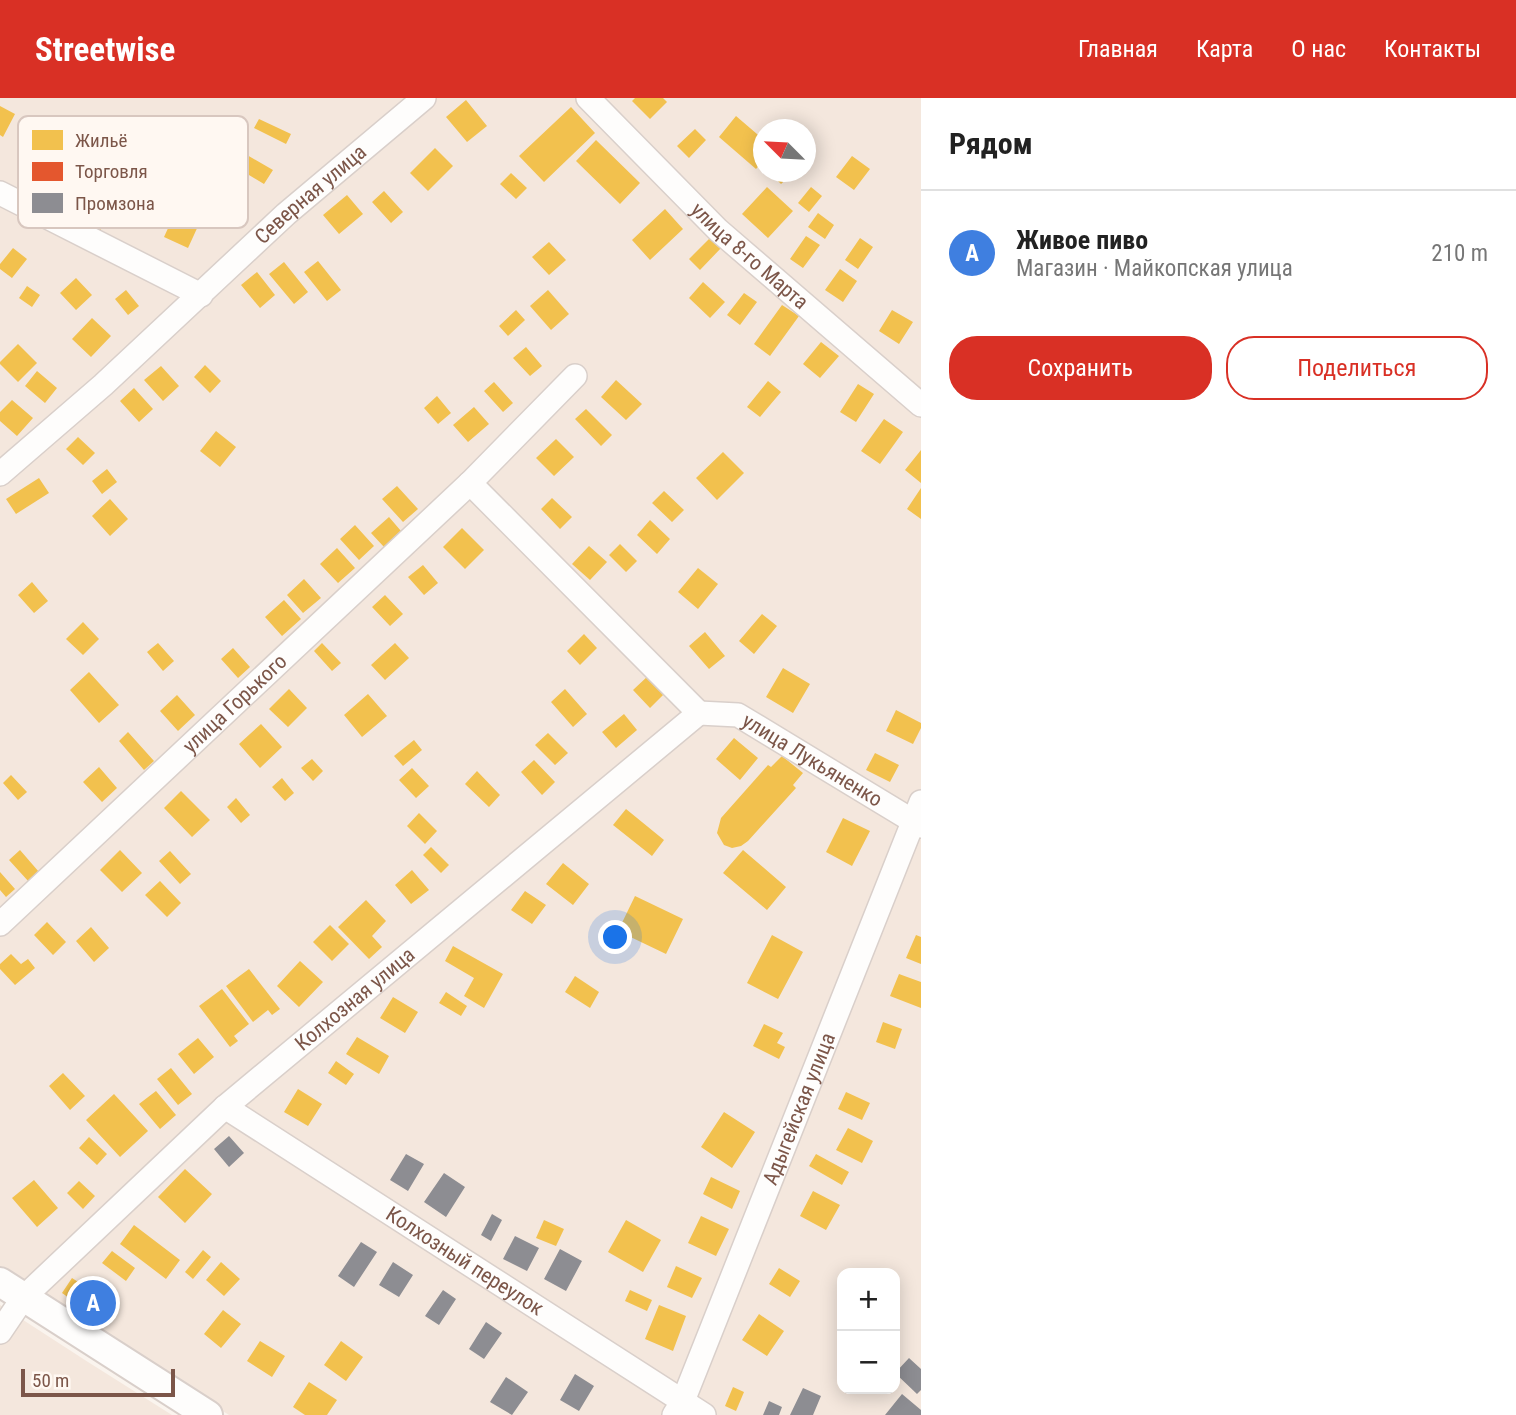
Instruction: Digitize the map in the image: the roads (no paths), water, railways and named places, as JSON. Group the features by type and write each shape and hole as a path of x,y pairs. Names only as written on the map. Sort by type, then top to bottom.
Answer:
{"street":[{"name":"Северная улица","path":"0,474 103,386 286,214 424,98"},
{"name":"улица 8-го Марта","path":"588,98 718,230 921,405"},
{"path":"0,193 18,202"},
{"path":"69,228 201,295"},
{"name":"улица Горького","path":"0,924 470,483 575,376"},
{"path":"470,483 699,713"},
{"name":"улица Лукьяненко","path":"699,713 738,715 918,816"},
{"name":"Колхозная улица","path":"0,1332 23,1298 225,1107 699,713"},
{"name":"Адыгейская улица","path":"679,1408 918,816"},
{"name":"Колхозный переулок","path":"225,1107 679,1408 704,1415"},
{"path":"0,1282 208,1415"}],"place":[{"name":"Живое пиво","path":"93,1303"}]}
